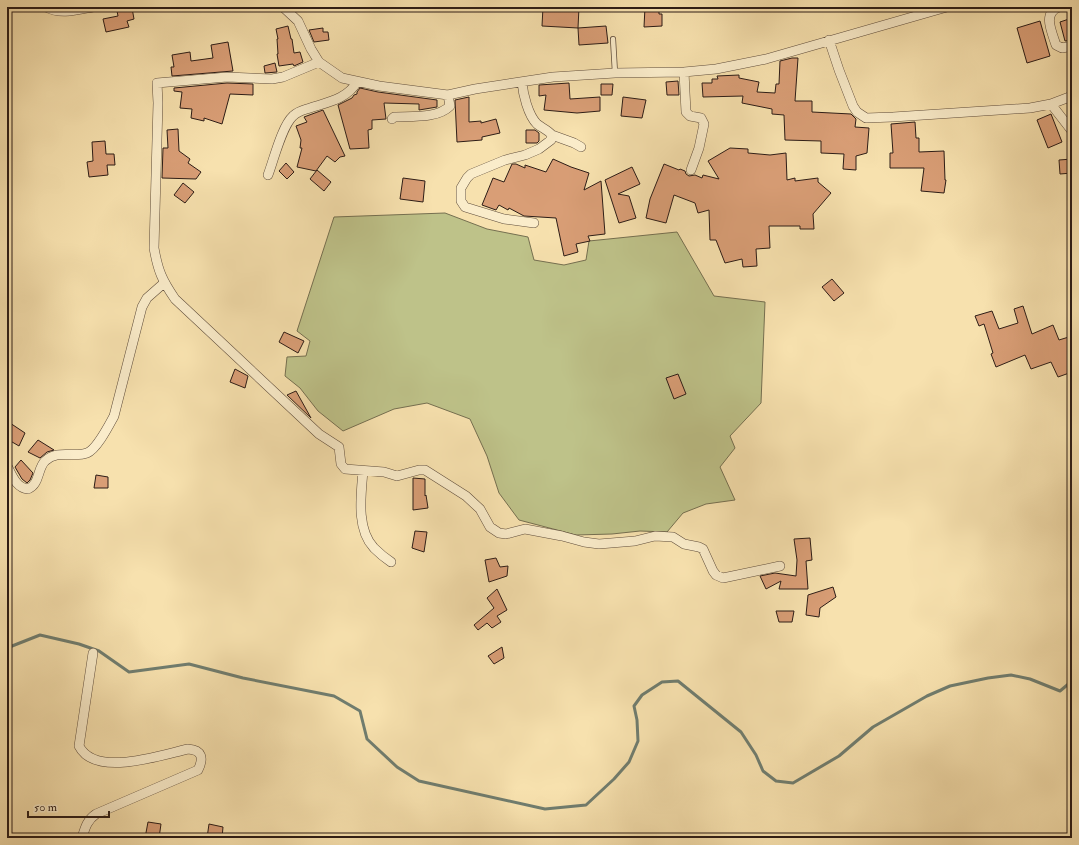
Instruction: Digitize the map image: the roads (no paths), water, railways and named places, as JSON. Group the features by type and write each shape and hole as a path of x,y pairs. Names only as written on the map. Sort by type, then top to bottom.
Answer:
{"street":[{"path":"46,7 55,11 63,12 93,7"},
{"path":"283,7 298,21 319,62 342,78 357,82 448,95 475,89 554,77 615,73 684,72 716,69 766,59 947,7"},
{"path":"1059,7 1055,8 1051,12 1049,20 1056,45 1062,48 1072,46"},
{"path":"829,40 839,70 854,106 857,112 866,118 1030,108 1051,104 1072,96"},
{"path":"319,62 282,77 272,79 227,77 157,82 158,103 154,248 159,271 164,283 175,299 319,434 339,447 341,464 343,467 363,471 384,472 397,476 419,470 425,470 466,496 480,509 490,527 498,533 506,534 525,529 600,544 655,536 664,538 673,537 684,544 703,549 713,571 716,575 723,578 740,576 780,566"},
{"path":"684,72 686,112 690,116 701,118 704,124 699,148 691,170"},
{"path":"268,174 283,132 292,117 302,111 343,96 353,88 357,82"},
{"path":"522,82 523,96 528,105 532,118 552,136 574,143 581,147"},
{"path":"392,119 394,117 441,112 450,106 448,95"},
{"path":"1051,104 1072,131"},
{"path":"534,223 504,219 465,207 461,201 461,188 471,174 504,160 525,155 539,149 551,140 552,136"},
{"path":"7,466 15,481 24,488 28,489 35,484 42,465 48,458 64,454 86,454 93,449 114,416 142,306 147,298 164,283"},
{"path":"363,471 361,492 361,515 363,525 373,547 391,562"},
{"path":"82,838 86,825 91,817 198,770 201,764 201,757 199,753 195,750 188,749 126,763 98,761 88,757 82,752 79,746 93,652"}],"lane":[{"path":"613,39 615,73"}],"waterway":[{"path":"7,648 40,635 79,644 99,651 129,672 189,664 243,678 334,696 360,711 367,739 397,767 419,781 545,809 586,805 614,779 629,762 638,741 637,720 634,706 642,695 662,682 678,681 741,732 756,755 763,771 776,781 793,783 839,756 873,727 927,696 950,686 1011,675 1030,679 1060,691 1072,681"}]}
